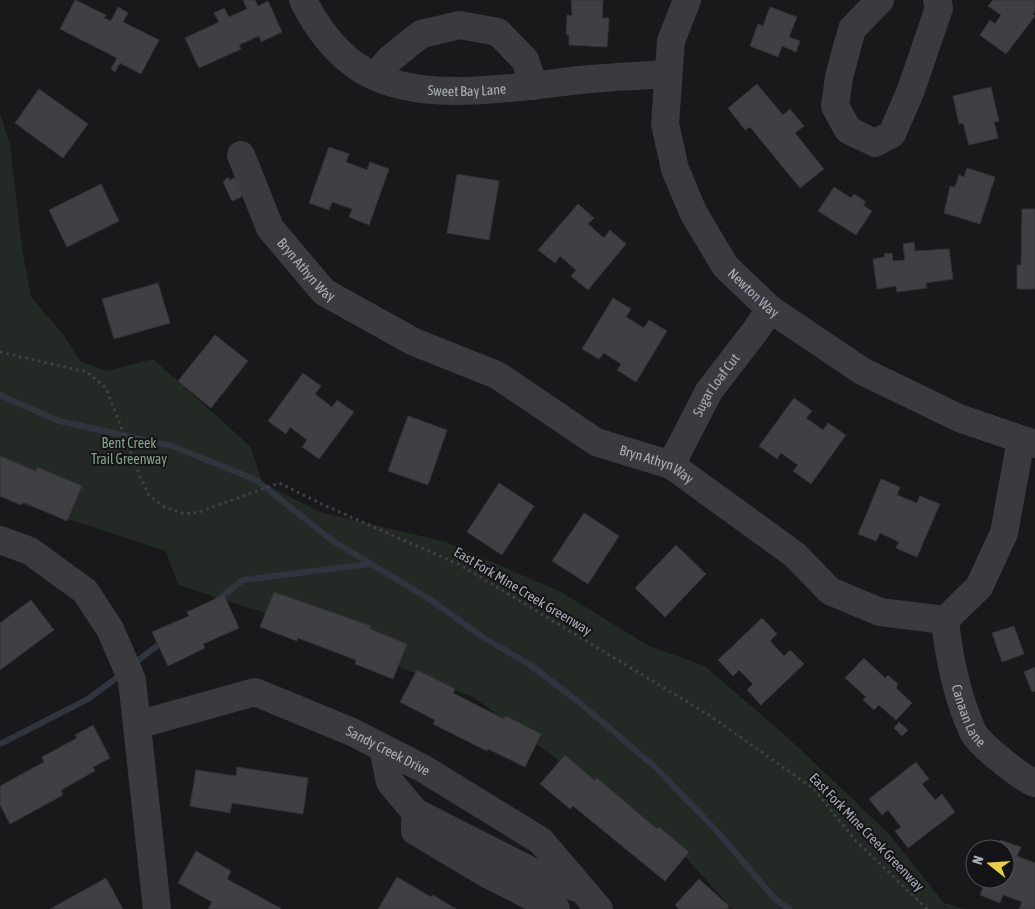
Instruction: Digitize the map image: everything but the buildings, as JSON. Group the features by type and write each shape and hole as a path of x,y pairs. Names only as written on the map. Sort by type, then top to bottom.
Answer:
{"street":[{"name":"Sweet Bay Lane","path":"303,0 335,49 364,71 386,82 419,88 481,92 667,74"},
{"name":"Newton Way","path":"687,0 671,41 667,74 665,124 675,169 692,212 725,266 770,309 862,371 959,418 1028,442"},
{"path":"880,0 852,29 839,77 835,106 848,130 875,142 892,134 911,90 938,4"},
{"path":"375,76 390,59 422,34 460,25 498,32 525,60 534,86"},
{"name":"Bryn Athyn Way","path":"241,155 270,228 324,292 414,342 497,375 596,442 672,465 795,555 830,591 880,612 944,620"},
{"name":"Sugar Loaf Cut","path":"672,465 709,391 770,309"},
{"path":"944,620 979,587 1004,533 1028,442"},
{"path":"0,540 30,551 85,591 110,629 132,680 157,909"},
{"name":"Canaan Lane","path":"944,620 950,663 974,734 1004,763 1035,783"},
{"name":"Sandy Creek Drive","path":"137,725 255,692 352,732 384,748 424,769 541,841 591,899"},
{"path":"384,748 390,782 416,812 535,873 591,899"},
{"path":"416,812 415,831 487,874 556,909"}],"path":[{"name":"East Fork Mine Creek Greenway","path":"0,352 87,372 106,388 149,495 163,506 185,514 199,512 278,483 460,565 717,720 814,789 855,840 927,909"}],"green space":[{"name":"Bent Creek Trail Greenway","path":"0,113 10,145 22,248 31,297 63,334 80,361 107,371 153,359 250,446 263,483 320,512 446,542 561,592 649,646 705,666 797,746 889,834 944,903 966,909 732,909 682,853 475,698 281,618 178,585 166,551 0,497"}],"waterway":[{"path":"0,395 59,421 172,446 256,480 333,541 431,600 484,638 529,664 580,703 655,767 717,831 774,898 789,909"},
{"path":"217,600 243,580 369,564"},
{"path":"133,664 165,640"},
{"path":"0,744 88,699 122,674"}]}
